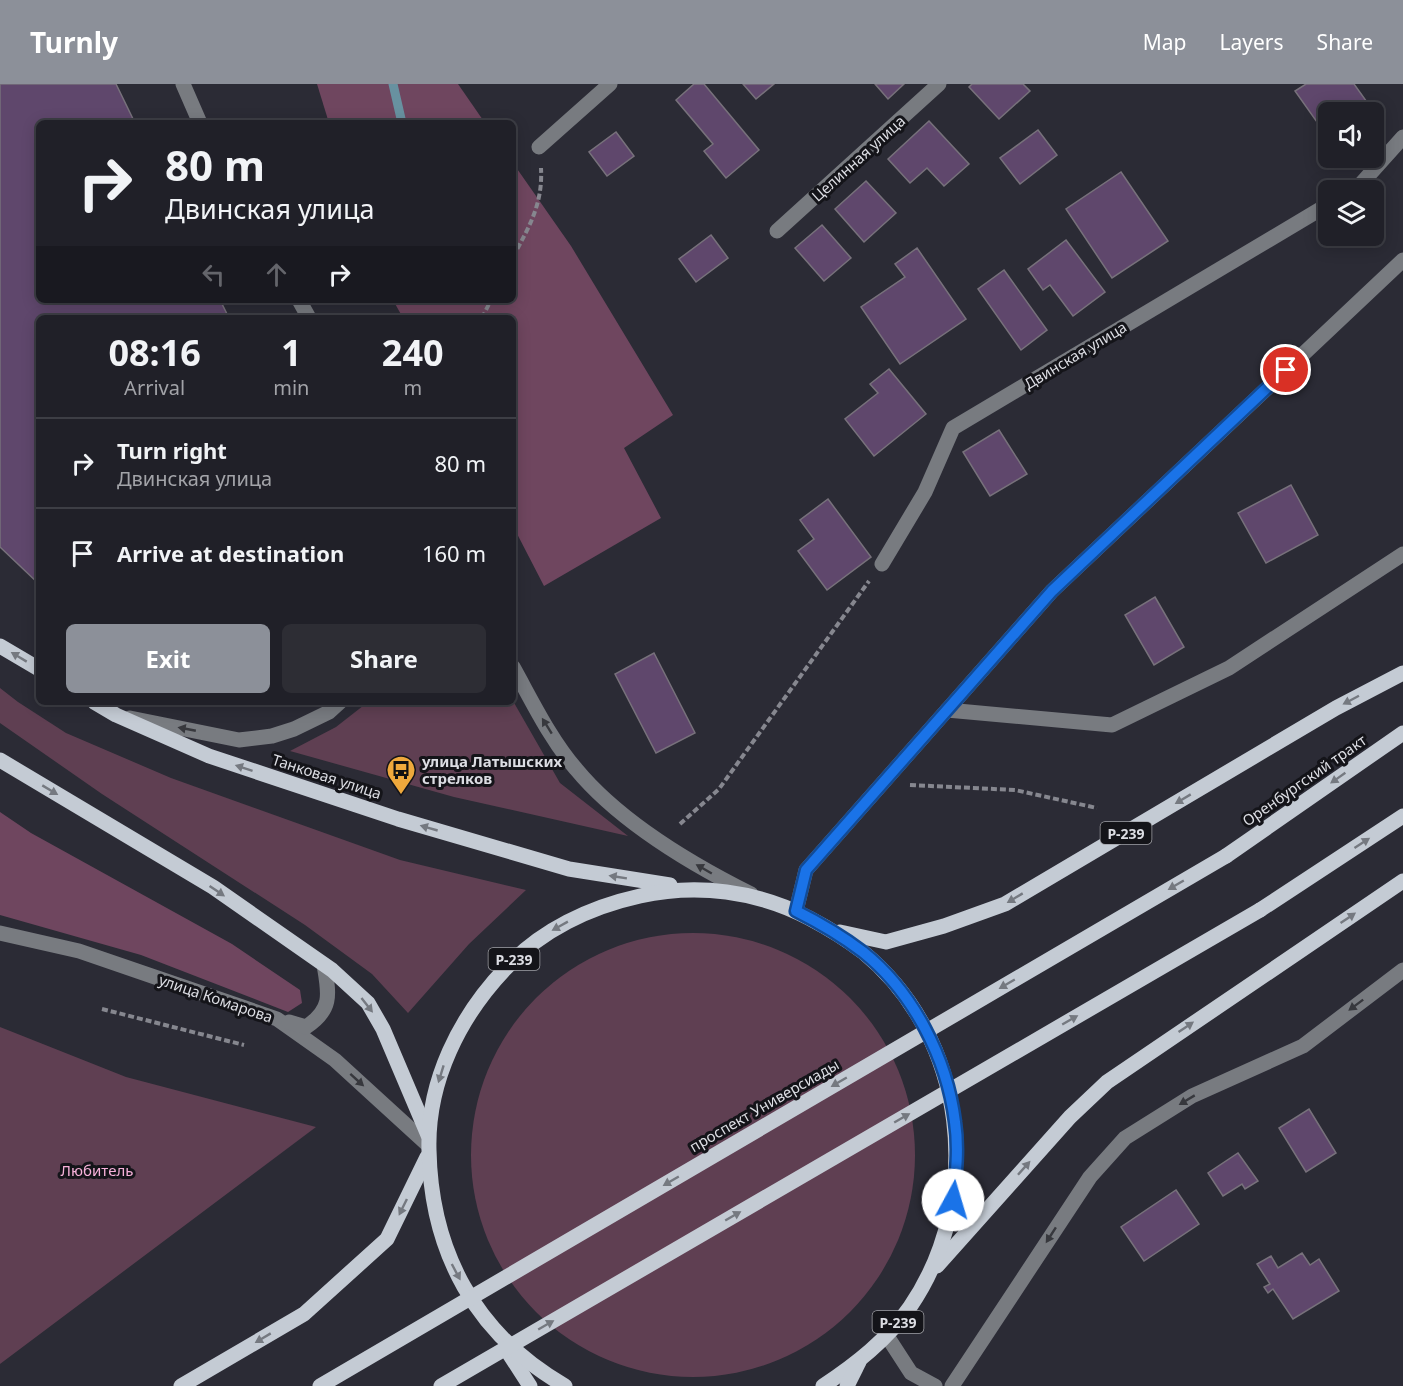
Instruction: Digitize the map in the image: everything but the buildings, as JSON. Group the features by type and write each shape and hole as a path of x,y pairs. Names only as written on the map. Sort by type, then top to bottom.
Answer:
{"main road":[{"path":"0,646 36,667"},
{"name":"Р-239","path":"832,930 886,942 944,926 1005,904 1336,708 1403,673"},
{"name":"Танковая улица","path":"99,705 116,715 209,756 398,819 569,869 696,890"},
{"name":"Оренбургский тракт","path":"1226,856 1403,733"},
{"path":"0,759 213,887 324,965 368,1003 383,1029 428,1145 387,1239 304,1314 182,1386"},
{"path":"441,1386 1260,910 1403,816"},
{"name":"проспект Универсиады","path":"320,1386 1226,856"},
{"name":"Р-239","path":"929,1275 1070,1117 1107,1082 1403,881"},
{"name":"Р-239","path":"530,1386 473,1302 452,1264 437,1222 429,1179 428,1145 434,1096 446,1057 464,1021 486,988 514,959 545,934 580,915 608,904 657,892 696,890 756,897 796,911 832,930 864,953 892,981 916,1012 934,1047 948,1084 955,1122 957,1161 949,1219 929,1275 910,1307 887,1336 859,1362 823,1386"},
{"name":"Р-239","path":"473,1302 505,1341 544,1374 565,1386"},
{"name":"Р-239","path":"847,1386 859,1362"}],"street":[{"path":"183,84 199,120"},
{"path":"539,147 610,84"},
{"name":"Целинная улица","path":"777,231 939,84"},
{"path":"1364,180 1403,137"},
{"name":"Двинская улица","path":"882,564 925,492 953,428 1318,211"},
{"path":"796,911 806,870 1052,591 1403,260"},
{"path":"946,710 1112,725 1229,668 1403,554"},
{"path":"516,672 563,751 594,789 685,858 756,897"},
{"path":"116,715 239,740 272,736 294,729 329,712 337,705"},
{"name":"улица Комарова","path":"0,933 79,951 277,1019 335,1060 428,1145"},
{"path":"277,1019 306,1027 322,1013 328,1000 324,965"},
{"path":"952,1386 1090,1177 1125,1138 1192,1096 1303,1046 1403,970"},
{"path":"887,1336 911,1373 935,1386"}],"path":[{"path":"516,251 536,212 542,184 539,147"},
{"path":"680,824 719,789 882,564"},
{"path":"903,785 1015,790 1097,808"},
{"path":"102,1009 244,1045"}],"green space":[{"path":"0,688 66,733 171,778 400,860 526,890 469,944 408,1013 372,974 305,925 102,794 0,723"},
{"path":"364,705 515,705 560,783 628,836 454,797 290,751 336,727"},
{"path":"693,933 736,937 778,950 816,970 850,998 878,1032 898,1070 911,1112 915,1155 911,1198 898,1240 878,1278 850,1312 816,1340 778,1360 736,1373 693,1377 650,1373 608,1360 570,1340 536,1312 508,1278 488,1240 475,1198 471,1155 475,1112 488,1070 508,1032 536,998 570,970 608,950 650,937"},
{"name":"Любитель","path":"0,1027 126,1077 316,1127 0,1364"}],"shaded area":[{"path":"317,84 458,84 483,120 328,120"},
{"path":"516,167 571,246 673,415 624,448 661,518 544,586 516,532 516,315 401,315 395,303 516,303"},
{"path":"0,812 31,833 232,944 300,990 302,1003 288,1012 141,955 0,915"}],"waterway":[{"path":"393,84 401,120"}],"place":[{"name":"улица Латышских стрелков","path":"401,796"}],"route":[{"path":"953,1200 957,1161 955,1122 948,1084 934,1047 916,1012 892,981 864,953 832,930 796,911 806,870 1052,591 1286,370"}]}
